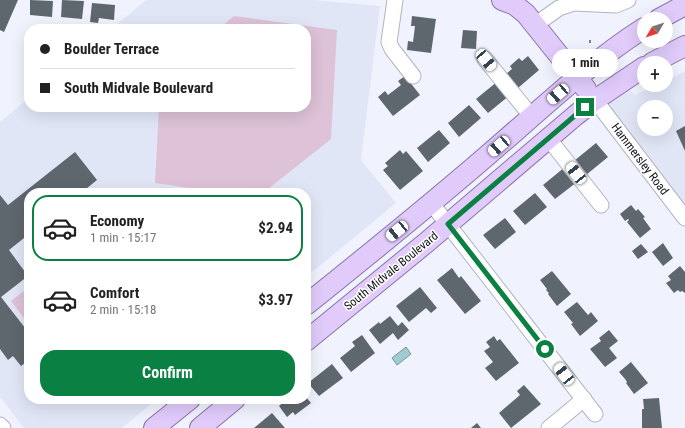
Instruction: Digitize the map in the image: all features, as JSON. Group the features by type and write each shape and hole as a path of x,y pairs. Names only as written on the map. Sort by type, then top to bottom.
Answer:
{"main road":[{"path":"502,0 515,5 526,14 595,100"},
{"path":"671,12 685,4"},
{"path":"311,301 432,204 578,78 637,33"},
{"path":"666,56 685,46"},
{"name":"South Midvale Boulevard","path":"311,337 448,224 548,138 595,100 637,72"},
{"path":"154,428 184,404"},
{"path":"200,428 229,404"}],"street":[{"path":"396,0 389,42 392,49 413,76"},
{"path":"535,25 559,8 574,3 616,5 628,0"},
{"path":"486,60 532,117"},
{"name":"Hammersley Road","path":"595,100 685,218"},
{"path":"548,138 601,205"},
{"path":"432,204 595,414"},
{"path":"549,428 584,399"}],"shaded area":[{"path":"146,0 313,0 380,6 361,160 396,203 311,273 311,188 24,188 24,404 151,404 122,428 24,428 0,397 0,122 24,102 24,112 311,112 311,24 117,24"},
{"path":"234,16 293,24 224,24"},
{"path":"311,26 337,30 331,139 269,188 190,188 155,183 159,112 311,112"},
{"path":"685,71 685,218 595,100 621,82 635,95 642,92 673,92 673,77"},
{"path":"24,291 24,318 11,301"},
{"path":"406,347 411,354 397,365 392,358"}],"building":[{"path":"0,0 18,0 4,32 0,30"},
{"path":"30,0 53,1 52,17 30,15"},
{"path":"62,0 84,1 82,19 61,17"},
{"path":"92,3 115,5 114,20 99,18 98,23 90,22"},
{"path":"412,16 436,19 431,53 407,50 408,41 413,42 415,26 411,26"},
{"path":"463,30 477,31 476,49 461,48"},
{"path":"528,56 539,70 518,88 506,74 512,69 510,66 519,58 522,61"},
{"path":"405,76 420,95 393,116 378,97 385,91 388,95 401,85 398,81"},
{"path":"498,81 510,95 488,113 476,99"},
{"path":"469,105 481,118 459,137 448,123"},
{"path":"685,126 685,151 676,131"},
{"path":"439,130 450,143 428,162 417,148"},
{"path":"596,143 608,157 586,175 574,161"},
{"path":"400,150 403,154 406,151 423,171 400,190 383,170 388,166 385,163"},
{"path":"75,152 97,180 87,188 29,188"},
{"path":"565,167 577,182 555,199 543,185"},
{"path":"24,192 24,238 9,250 24,271 24,279 1,297 24,327 24,364 21,366 13,356 8,360 0,349 0,195 8,205"},
{"path":"535,193 547,207 525,225 513,211"},
{"path":"631,205 636,211 638,209 645,217 643,218 651,229 640,238 627,222 629,220 628,219 625,221 620,214"},
{"path":"505,218 516,232 495,249 483,235"},
{"path":"663,243 673,258 663,266 652,252"},
{"path":"641,244 648,252 638,259 632,251"},
{"path":"680,266 685,272 685,293 678,290 674,293 666,283 671,280 668,276"},
{"path":"452,268 459,278 461,276 481,301 465,314 437,280"},
{"path":"552,271 571,294 557,306 540,280"},
{"path":"420,287 437,308 431,313 426,308 409,322 396,306"},
{"path":"577,302 588,315 591,312 598,321 580,336 571,324 573,323 564,312"},
{"path":"390,316 398,326 402,322 409,330 398,340 393,333 380,344 369,330"},
{"path":"609,330 618,341 609,348 617,358 605,367 590,349 601,341 599,338"},
{"path":"362,335 375,353 351,372 340,358 355,346 352,342"},
{"path":"494,336 497,341 500,339 519,363 496,381 485,368 493,362 484,351 490,347 486,342"},
{"path":"631,362 648,383 634,394 619,372"},
{"path":"332,364 343,378 319,396 311,387 311,381"},
{"path":"524,385 541,404 511,428 499,413 520,395 517,391"},
{"path":"659,398 662,428 642,428 642,409 644,409 643,399"},
{"path":"281,404 310,404 295,415 293,412 287,417 279,406"},
{"path":"272,413 285,428 254,428"},
{"path":"477,423 481,428 471,428"}],"route":[{"path":"545,349 448,224 585,107"}]}
